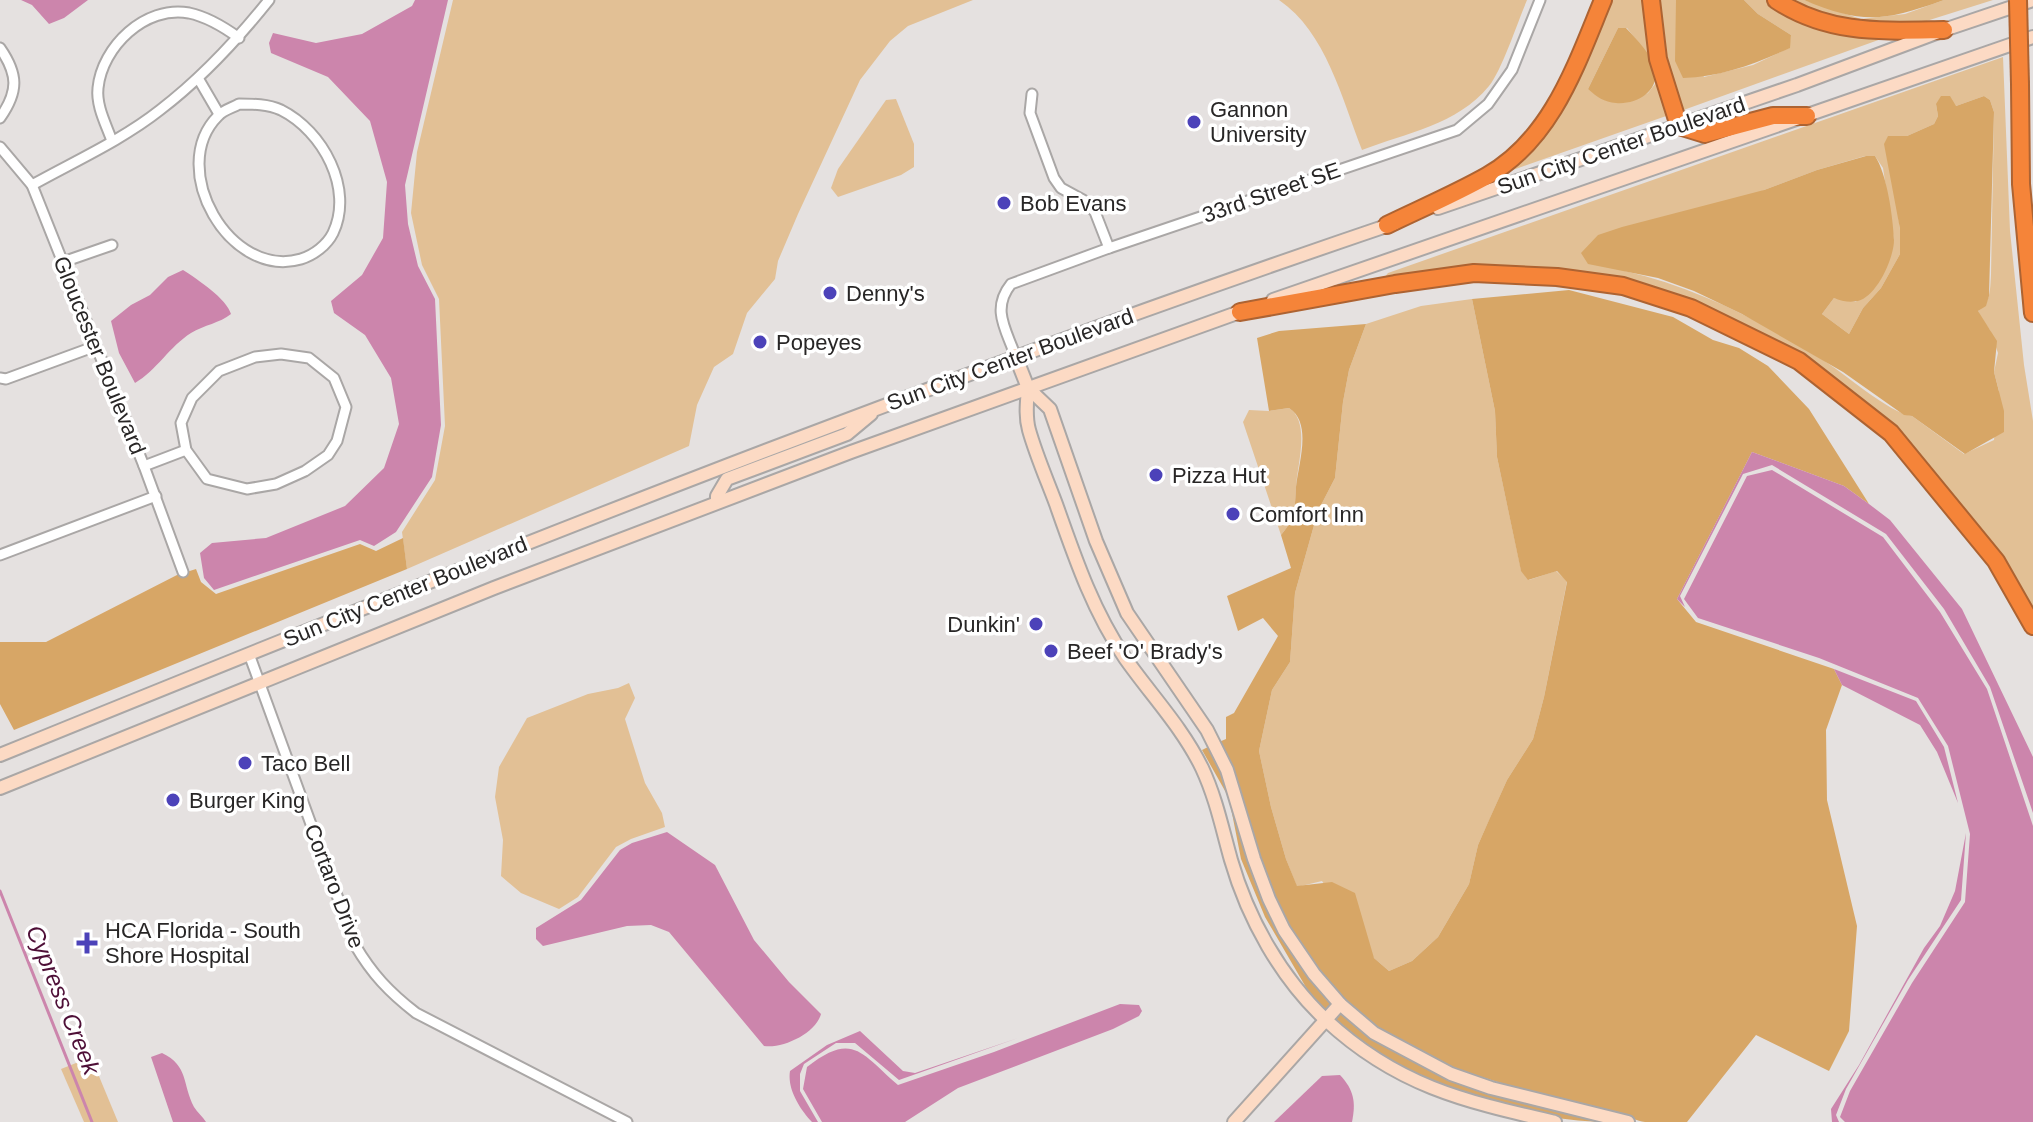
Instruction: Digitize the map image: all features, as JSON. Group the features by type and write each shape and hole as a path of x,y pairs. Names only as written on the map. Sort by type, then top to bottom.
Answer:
{"highway":[{"path":"1387,225 1490,175 1532,140 1555,109 1603,0"},
{"path":"1651,0 1658,59 1679,126 1705,134 1773,116 1807,116"},
{"path":"1776,0 1793,12 1840,28 1944,30"},
{"path":"2018,0 2021,184 2033,313"},
{"path":"1240,312 1474,273 1557,277 1623,286 1691,308 1799,361 1891,433 1996,561 2033,626"}],"main road":[{"name":"Sun City Center Boulevard","path":"0,755 669,487 1015,355 1797,85 2033,0"},
{"name":"Sun City Center Boulevard","path":"0,788 260,681 717,502 1240,312 2033,37"},
{"path":"1015,355 1028,388 1028,428 1085,585 1126,659 1178,727 1200,764 1213,793 1240,886 1278,962 1326,1020 1371,1056 1402,1075 1444,1094 1488,1108 1555,1122"},
{"path":"1028,388 1050,409 1096,541 1127,613 1207,730 1227,770 1254,859 1279,920 1314,974 1340,1004 1374,1033 1451,1074 1491,1088 1628,1122"},
{"path":"717,502 727,479 847,434 879,407"},
{"path":"1234,1122 1340,1004"}],"street":[{"path":"32,185 159,111 239,38 269,0"},
{"name":"33rd Street SE","path":"1015,355 1000,309 1003,295 1011,284 1457,130 1488,104 1512,70 1540,0"},
{"path":"112,141 99,107 98,90 110,52 127,32 168,13 188,13 218,24 239,38"},
{"path":"0,48 12,64 15,85 10,104 0,118"},
{"path":"198,78 219,114"},
{"path":"1032,94 1030,113 1054,178 1061,188 1083,200 1095,212 1109,248"},
{"path":"239,104 279,109 312,135 325,153 336,175 342,202 330,239 311,255 288,262 266,260 247,251 218,222 200,183 197,157 204,133 219,114 239,104"},
{"name":"Gloucester Boulevard","path":"0,147 32,185 156,496 183,572"},
{"path":"63,262 112,245"},
{"path":"0,378 6,379 96,346"},
{"path":"281,354 309,358 334,378 346,407 337,441 328,455 305,471 276,484 247,489 207,479 186,450 181,423 192,398 219,371 255,357 281,354"},
{"path":"144,466 186,450"},
{"path":"0,555 156,496"},
{"name":"Cortaro Drive","path":"249,654 355,945 371,972 416,1013 627,1122"}],"shaded area":[{"path":"21,0 88,0 64,18 49,24 32,5"},
{"path":"415,0 448,0 405,185 408,224 418,266 435,299 441,425 432,477 396,532 374,546 360,540 214,590 204,578 200,553 212,543 266,538 345,506 384,468 399,424 391,378 365,335 334,313 331,301 362,275 383,238 387,182 370,121 328,77 271,53 269,43 273,33 316,43 362,34 412,6"},
{"path":"453,0 973,0 908,26 890,41 860,80 798,214 778,261 775,279 747,313 733,354 714,367 697,405 689,446 407,569 402,532 435,480 445,426 439,299 422,265 411,213 417,152"},
{"path":"1279,0 1527,0 1499,69 1489,86 1476,99 1446,119 1362,150 1321,48 1295,14"},
{"path":"1608,0 1645,0 1669,115 1510,171 1509,167 1523,156","holes":["1618,28 1627,28 1651,59 1655,84 1648,93 1632,101 1588,89"]},
{"path":"1654,0 1676,0 1676,17 1704,77 1753,65 1789,48 1791,35 1758,14 1744,0 1769,0 1884,38 1678,112 1666,72"},
{"path":"1676,0 1744,0 1758,14 1791,35 1790,48 1738,69 1683,78 1675,61"},
{"path":"1785,0 1804,0 1861,19 1905,14 1944,0 1993,0 1920,23 1852,25"},
{"path":"1804,0 1944,0 1889,16 1859,17"},
{"path":"1618,28 1626,28 1639,42 1655,71 1653,85 1644,96 1623,103 1604,100 1588,89"},
{"path":"2003,57 2010,231 2033,421 2033,616 1999,560 1834,381 1625,283 1384,278 1388,273","holes":["1984,96 1990,100 1994,112 1991,275 1988,300 1978,311 1990,330 1998,353 1994,372 1999,391 1994,440 1964,454 1912,416 1891,408 1820,358 1774,331 1726,306 1676,286 1625,271 1764,190 1817,170 1875,156 1883,168 1894,240 1856,302 1834,298 1822,314 1849,334 1900,254 1900,230 1888,136 1907,136 1934,124 1938,116 1936,104 1956,106"]},
{"path":"1941,96 1950,96 1956,106 1984,96 1990,100 1994,112 1989,296 1986,306 1978,311 1997,341 1994,372 2004,411 2004,432 1965,454 1843,372 1742,314 1658,278 1588,264 1581,253 1598,235 1622,227 1764,190 1817,170 1875,156 1889,196 1893,248 1888,266 1872,292 1855,302 1834,298 1822,314 1849,334 1900,254 1900,229 1884,144 1888,136 1907,136 1934,124 1938,116 1936,104"},
{"path":"896,99 914,144 914,167 901,175 838,197 831,188 838,169 886,100"},
{"path":"183,270 218,296 231,314 183,338 135,383 119,353 111,321 150,295 168,277"},
{"path":"1569,290 1673,317 1713,340 1739,348 1768,366 1809,409 1869,504 1844,486 1752,452 1677,599 1696,622 1834,669 1842,685 1826,730 1827,800 1857,926 1849,1031 1829,1071 1756,1035 1687,1122 1642,1121 1483,1078 1409,1046 1375,1026 1345,1000 1316,968 1289,929 1267,884 1219,742 1226,739 1226,717 1234,713 1278,636 1263,618 1238,631 1227,596 1291,568 1281,535 1294,511 1302,434 1296,415 1289,408 1269,411 1257,338 1279,331 1366,324 1349,370 1335,478 1318,511 1295,593 1290,662 1272,690 1259,751 1271,807 1297,886 1332,882 1355,893 1374,958 1389,971 1412,961 1438,937 1469,884 1478,845 1507,780 1533,739 1567,582 1557,571 1528,580 1521,571 1497,457 1495,411 1472,299"},
{"path":"1472,299 1495,411 1497,457 1521,570 1529,580 1556,571 1567,581 1533,739 1507,780 1478,845 1469,884 1438,937 1412,961 1389,971 1374,958 1322,881 1297,887 1271,807 1259,751 1272,690 1290,662 1295,593 1318,511 1335,478 1349,370 1366,324 1421,306"},
{"path":"1289,408 1300,423 1301,445 1294,511 1281,535 1243,422 1249,410"},
{"path":"1752,452 1844,486 1869,504 1890,520 1962,609 2033,757 2033,813 1990,687 1944,609 1886,534 1772,465 1743,474 1680,596 1685,607 1677,599"},
{"path":"1772,470 1883,537 1940,612 1987,689 2033,826 2033,1122 1845,1122 1840,1117 1850,1091 1912,983 1965,902 1970,834 1948,746 1918,698 1819,658 1698,618 1684,599 1747,476"},
{"path":"403,538 407,569 14,730 0,704 0,642 46,642 177,575 196,569 201,582 216,594 360,544 376,551"},
{"path":"1834,669 1916,701 1944,747 1958,803 1937,752 1920,725 1842,685"},
{"path":"629,683 635,698 625,719 645,783 662,813 665,827 616,847 578,897 559,909 521,893 501,876 503,840 495,797 499,767 527,718 588,694"},
{"path":"1210,746 1222,772 1249,861 1333,1004 1325,1012 1311,996 1265,917 1241,859 1229,798 1202,750"},
{"path":"667,832 715,865 754,940 821,1014 806,1033 780,1045 764,1046 669,932 651,925 627,926 543,946 536,939 536,928 581,900 620,850"},
{"path":"1966,833 1961,900 1908,980 1846,1089 1836,1115 1839,1122 1832,1122 1831,1109 1924,948 1940,926 1955,891"},
{"path":"1120,1004 1139,1005 1142,1011 1139,1016 1113,1029 958,1088 905,1122 822,1122 803,1089 807,1067 835,1050 856,1050 898,1085"},
{"path":"1341,1011 1372,1038 1450,1079 1609,1122 1528,1113 1447,1089 1398,1066 1373,1050 1333,1019"},
{"path":"860,1031 903,1071 915,1073 1024,1036 899,1080 855,1043 836,1043 804,1064 800,1074 800,1091 818,1122 812,1122 795,1098 790,1085 790,1071 827,1045"},
{"path":"162,1053 181,1070 190,1099 206,1122 173,1122 151,1057"},
{"path":"91,1057 118,1122 84,1122 61,1069"},
{"path":"1340,1075 1353,1097 1352,1122 1274,1122 1322,1076"}],"waterway":[{"name":"Cypress Creek","path":"0,891 92,1122"}],"place":[{"name":"Gannon University","path":"1194,122"},
{"name":"Bob Evans","path":"1004,203"},
{"name":"Denny's","path":"830,293"},
{"name":"Popeyes","path":"760,342"},
{"name":"Pizza Hut","path":"1156,475"},
{"name":"Comfort Inn","path":"1233,514"},
{"name":"Dunkin'","path":"1036,624"},
{"name":"Beef 'O' Brady's","path":"1051,651"},
{"name":"Taco Bell","path":"245,763"},
{"name":"Burger King","path":"173,800"},
{"name":"HCA Florida - South Shore Hospital","path":"87,943"}]}
